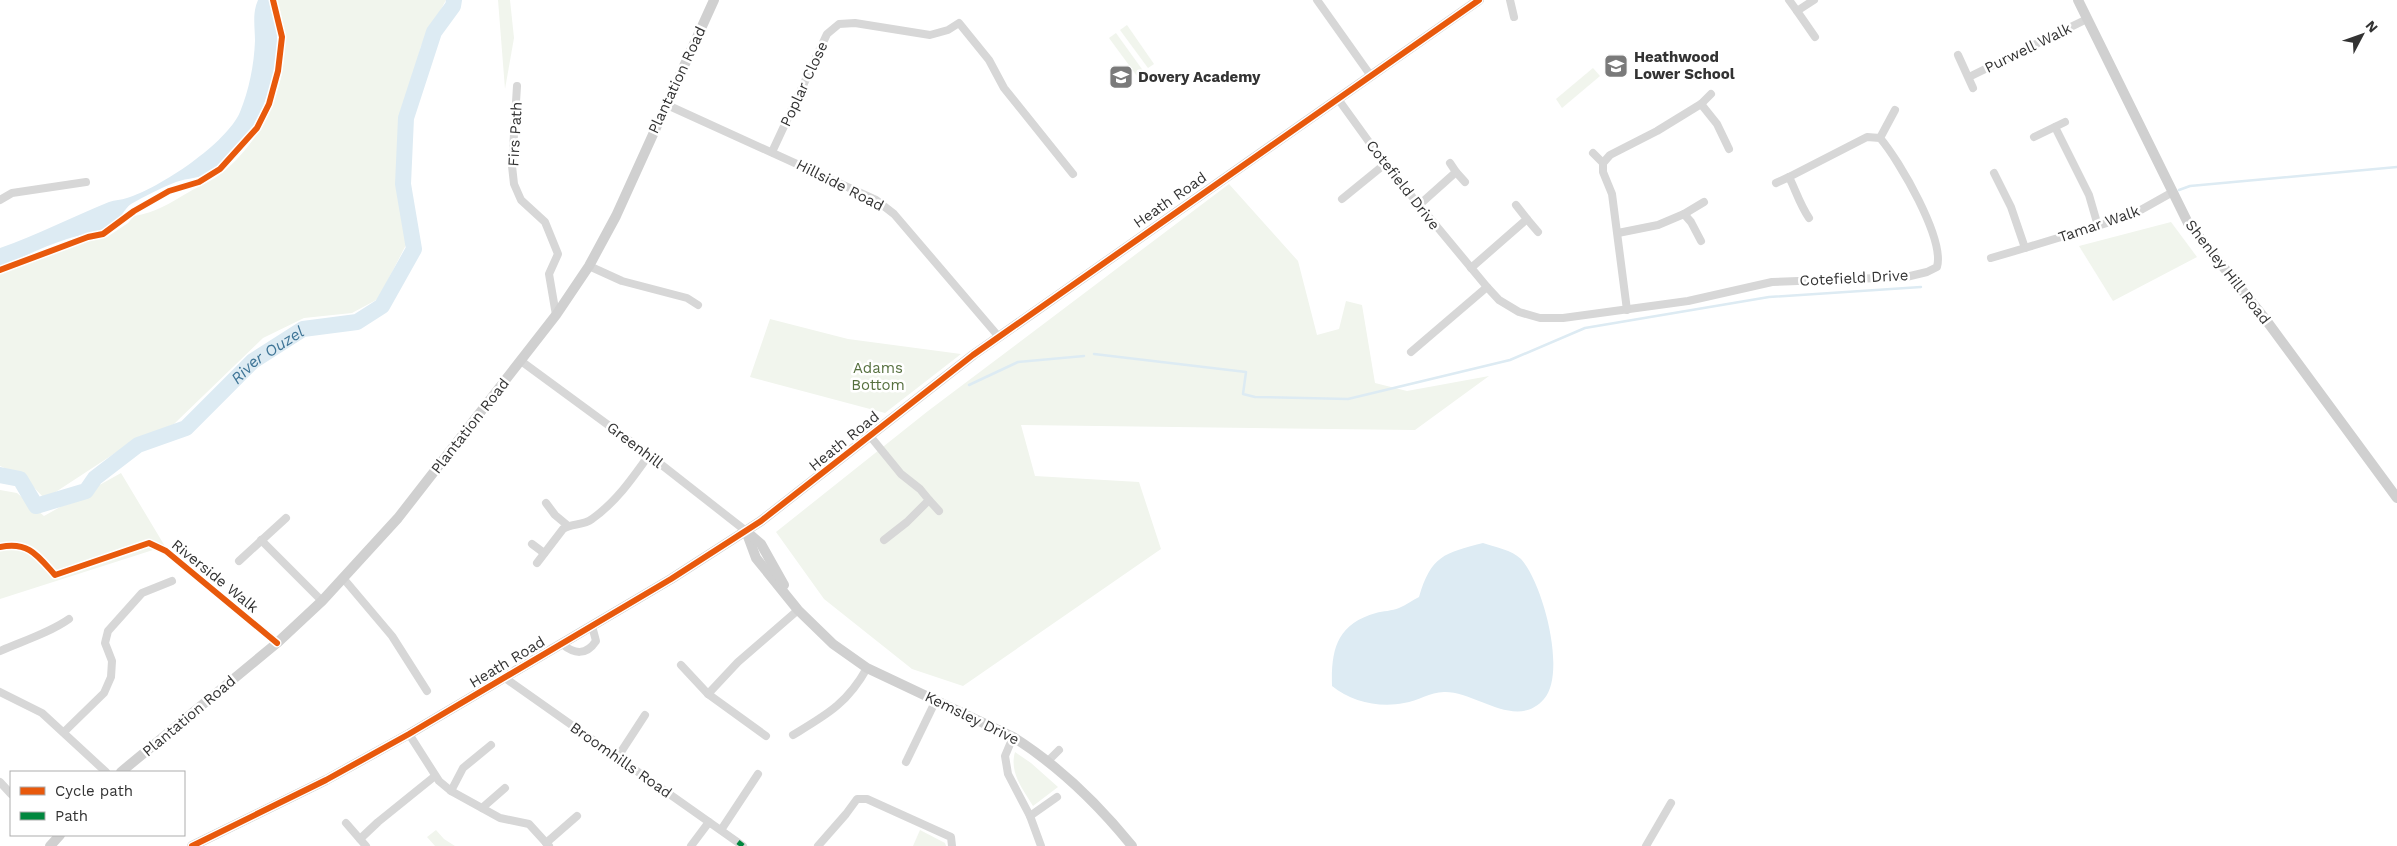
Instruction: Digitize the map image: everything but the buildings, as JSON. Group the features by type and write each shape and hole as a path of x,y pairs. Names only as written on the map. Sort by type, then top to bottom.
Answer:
{"street":[{"name":"Plantation Road","path":"122,771 276,643 322,601 398,518 556,316 589,266 616,216 665,104 714,0"},
{"path":"1317,0 1371,76"},
{"name":"Heath Road","path":"199,845 326,780 410,734 592,626 746,531 784,504 999,336 1166,217 1338,100 1478,0"},
{"path":"1510,0 1514,17"},
{"path":"1789,0 1815,37"},
{"path":"1797,11 1814,0"},
{"name":"Shenley Hill Road","path":"2078,0 2172,194 2188,223 2266,320 2397,498"},
{"name":"Purwell Walk","path":"1968,78 2088,19"},
{"name":"Poplar Close","path":"772,152 827,34 839,24 854,23 930,35 948,30 962,20 989,60 1004,88 1073,174"},
{"name":"Purwell Walk","path":"1958,55 1973,88"},
{"name":"Firs Path","path":"517,86 512,166 514,184 521,200 545,222 558,254 549,274 556,316"},
{"path":"1627,310 1612,194 1603,172 1603,163 1610,155 1657,131 1701,104 1711,94"},
{"name":"Cotefield Drive","path":"1338,100 1418,206 1499,300 1519,312 1540,318 1563,318 1627,310 1717,295 1772,282 1906,277 1928,272 1937,267 1939,260 1931,229 1914,191 1889,148 1880,138"},
{"name":"Hillside Road","path":"665,104 876,200 894,214 999,336"},
{"path":"1701,104 1717,124 1729,148"},
{"path":"1776,183 1867,137 1880,138 1895,110"},
{"path":"2034,137 2065,122"},
{"path":"2055,127 2089,195 2098,226"},
{"path":"1593,153 1603,163"},
{"path":"1342,199 1385,164"},
{"path":"1450,164 1465,182"},
{"path":"1418,206 1456,172"},
{"path":"1994,173 2011,207 2025,248"},
{"path":"1789,177 1800,199 1801,206 1809,218"},
{"path":"0,200 12,193 86,182"},
{"name":"Tamar Walk","path":"1991,258 2130,216 2172,194"},
{"path":"1618,233 1658,225 1684,214 1704,202"},
{"path":"1516,205 1538,232"},
{"path":"1684,214 1691,222 1701,241"},
{"path":"1471,268 1527,219"},
{"path":"589,266 622,281 687,298 698,305"},
{"path":"1411,352 1487,287"},
{"name":"Greenhill","path":"521,360 649,455 746,531"},
{"path":"870,436 900,474 920,489 938,511"},
{"path":"537,562 568,525 590,521 618,498 649,455"},
{"path":"884,540 907,522 929,500"},
{"path":"546,503 555,515 568,525"},
{"path":"239,561 286,518"},
{"name":"Kemsley Drive","path":"746,531 761,544 798,610 833,644 867,668 1014,737 1048,761 1100,809 1132,846"},
{"path":"261,540 322,601"},
{"path":"532,544 544,553"},
{"path":"343,578 392,636 427,691"},
{"path":"64,732 104,693 112,677 112,661 105,643 108,631 142,593 172,581"},
{"path":"708,694 738,662 798,610"},
{"path":"0,651 55,629 69,619"},
{"path":"562,644 571,652 580,653 596,641 592,626"},
{"path":"681,665 708,694 766,736"},
{"path":"792,735 836,708 853,690 867,668"},
{"name":"Broomhills Road","path":"505,678 741,844"},
{"path":"0,692 42,713 105,771"},
{"path":"906,762 936,700"},
{"path":"617,758 645,715"},
{"path":"410,734 435,776 451,791 500,818 529,824 547,844 577,816"},
{"path":"1014,737 1005,756 1008,774 1030,816 1041,846"},
{"path":"451,791 463,768 491,745"},
{"path":"1048,761 1059,750"},
{"path":"721,830 758,774"},
{"path":"360,839 435,776"},
{"path":"0,782 10,793"},
{"path":"482,808 505,788"},
{"path":"1030,816 1057,797"},
{"path":"818,846 846,814 857,798 867,799 951,837 952,846"},
{"path":"1646,846 1671,803"},
{"path":"691,846 708,822"},
{"path":"346,823 366,846"},
{"path":"50,846 59,836"}],"green space":[{"path":"277,0 446,0 421,46 401,118 398,182 406,245 378,299 352,313 304,318 263,338 174,424 135,440 45,499 23,476 0,466 0,274 89,240 107,237 128,223 134,216 149,213 162,207 214,178 240,156 255,137 267,117 276,95 282,72 283,24"},
{"path":"498,0 510,0 514,38 505,89"},
{"path":"1127,25 1154,64 1148,68 1120,30"},
{"path":"1116,33 1144,72 1137,76 1109,38"},
{"path":"1593,68 1600,76 1562,108 1556,99"},
{"path":"1229,184 1298,261 1317,335 1339,329 1346,301 1362,305 1375,383 1407,391 1489,376 1415,430 1021,425 1035,476 1139,482 1161,549 963,686 912,669 824,599 776,532 928,411"},
{"path":"2171,222 2197,257 2113,301 2079,246"},
{"name":"Adams Bottom","path":"770,319 848,339 961,354 885,413 750,377"},
{"path":"121,473 166,548 219,593 275,635 268,640 217,594 161,553 153,550 0,599 0,490 17,493 44,516"},
{"path":"1015,752 1031,763 1058,787 1033,806 1015,774"},
{"path":"436,830 444,839 455,846 435,846 427,837"},
{"path":"920,830 945,843 946,846 913,846"}],"shaded area":[{"path":"258,0 271,0 276,22 277,45 274,70 258,118 245,140 230,158 208,174 176,182 131,204 116,222 109,227 58,242 0,266 0,248 109,202 125,199 157,185 191,163 222,137 240,112 248,86 254,59 254,15"},
{"path":"1483,543 1513,553 1521,559 1537,587 1544,607 1553,650 1551,687 1544,699 1533,708 1521,711 1508,711 1456,693 1444,692 1434,693 1409,702 1385,705 1357,700 1332,686 1335,650 1345,631 1363,618 1399,608 1419,597 1429,573 1441,558 1458,550"}],"waterway":[{"name":"River Ouzel","path":"0,475 20,479 36,506 86,491 95,478 138,445 186,428 253,361 303,329 357,322 382,306 414,249 403,184 406,118 434,32 453,6 454,0"},
{"path":"2179,190 2190,186 2397,167"},
{"path":"1094,354 1246,372 1243,394 1255,397 1348,399 1510,360 1585,328 1769,297 1921,287"},
{"path":"969,385 1018,362 1084,356"}],"marked path":[{"path":"738,842 743,846"}],"cycle path":[{"path":"0,270 88,237 103,234 134,211 169,191 199,182 220,169 257,128 269,104 278,71 282,37 273,0"},
{"path":"192,846 326,780 409,734 671,579 761,521 973,355 1479,0"},
{"name":"Riverside Walk","path":"0,547 18,546 26,548 38,556 55,575 149,543 166,551 277,643"}],"place":[{"name":"Heathwood Lower School","path":"1616,66"},
{"name":"Dovery Academy","path":"1121,77"}]}
